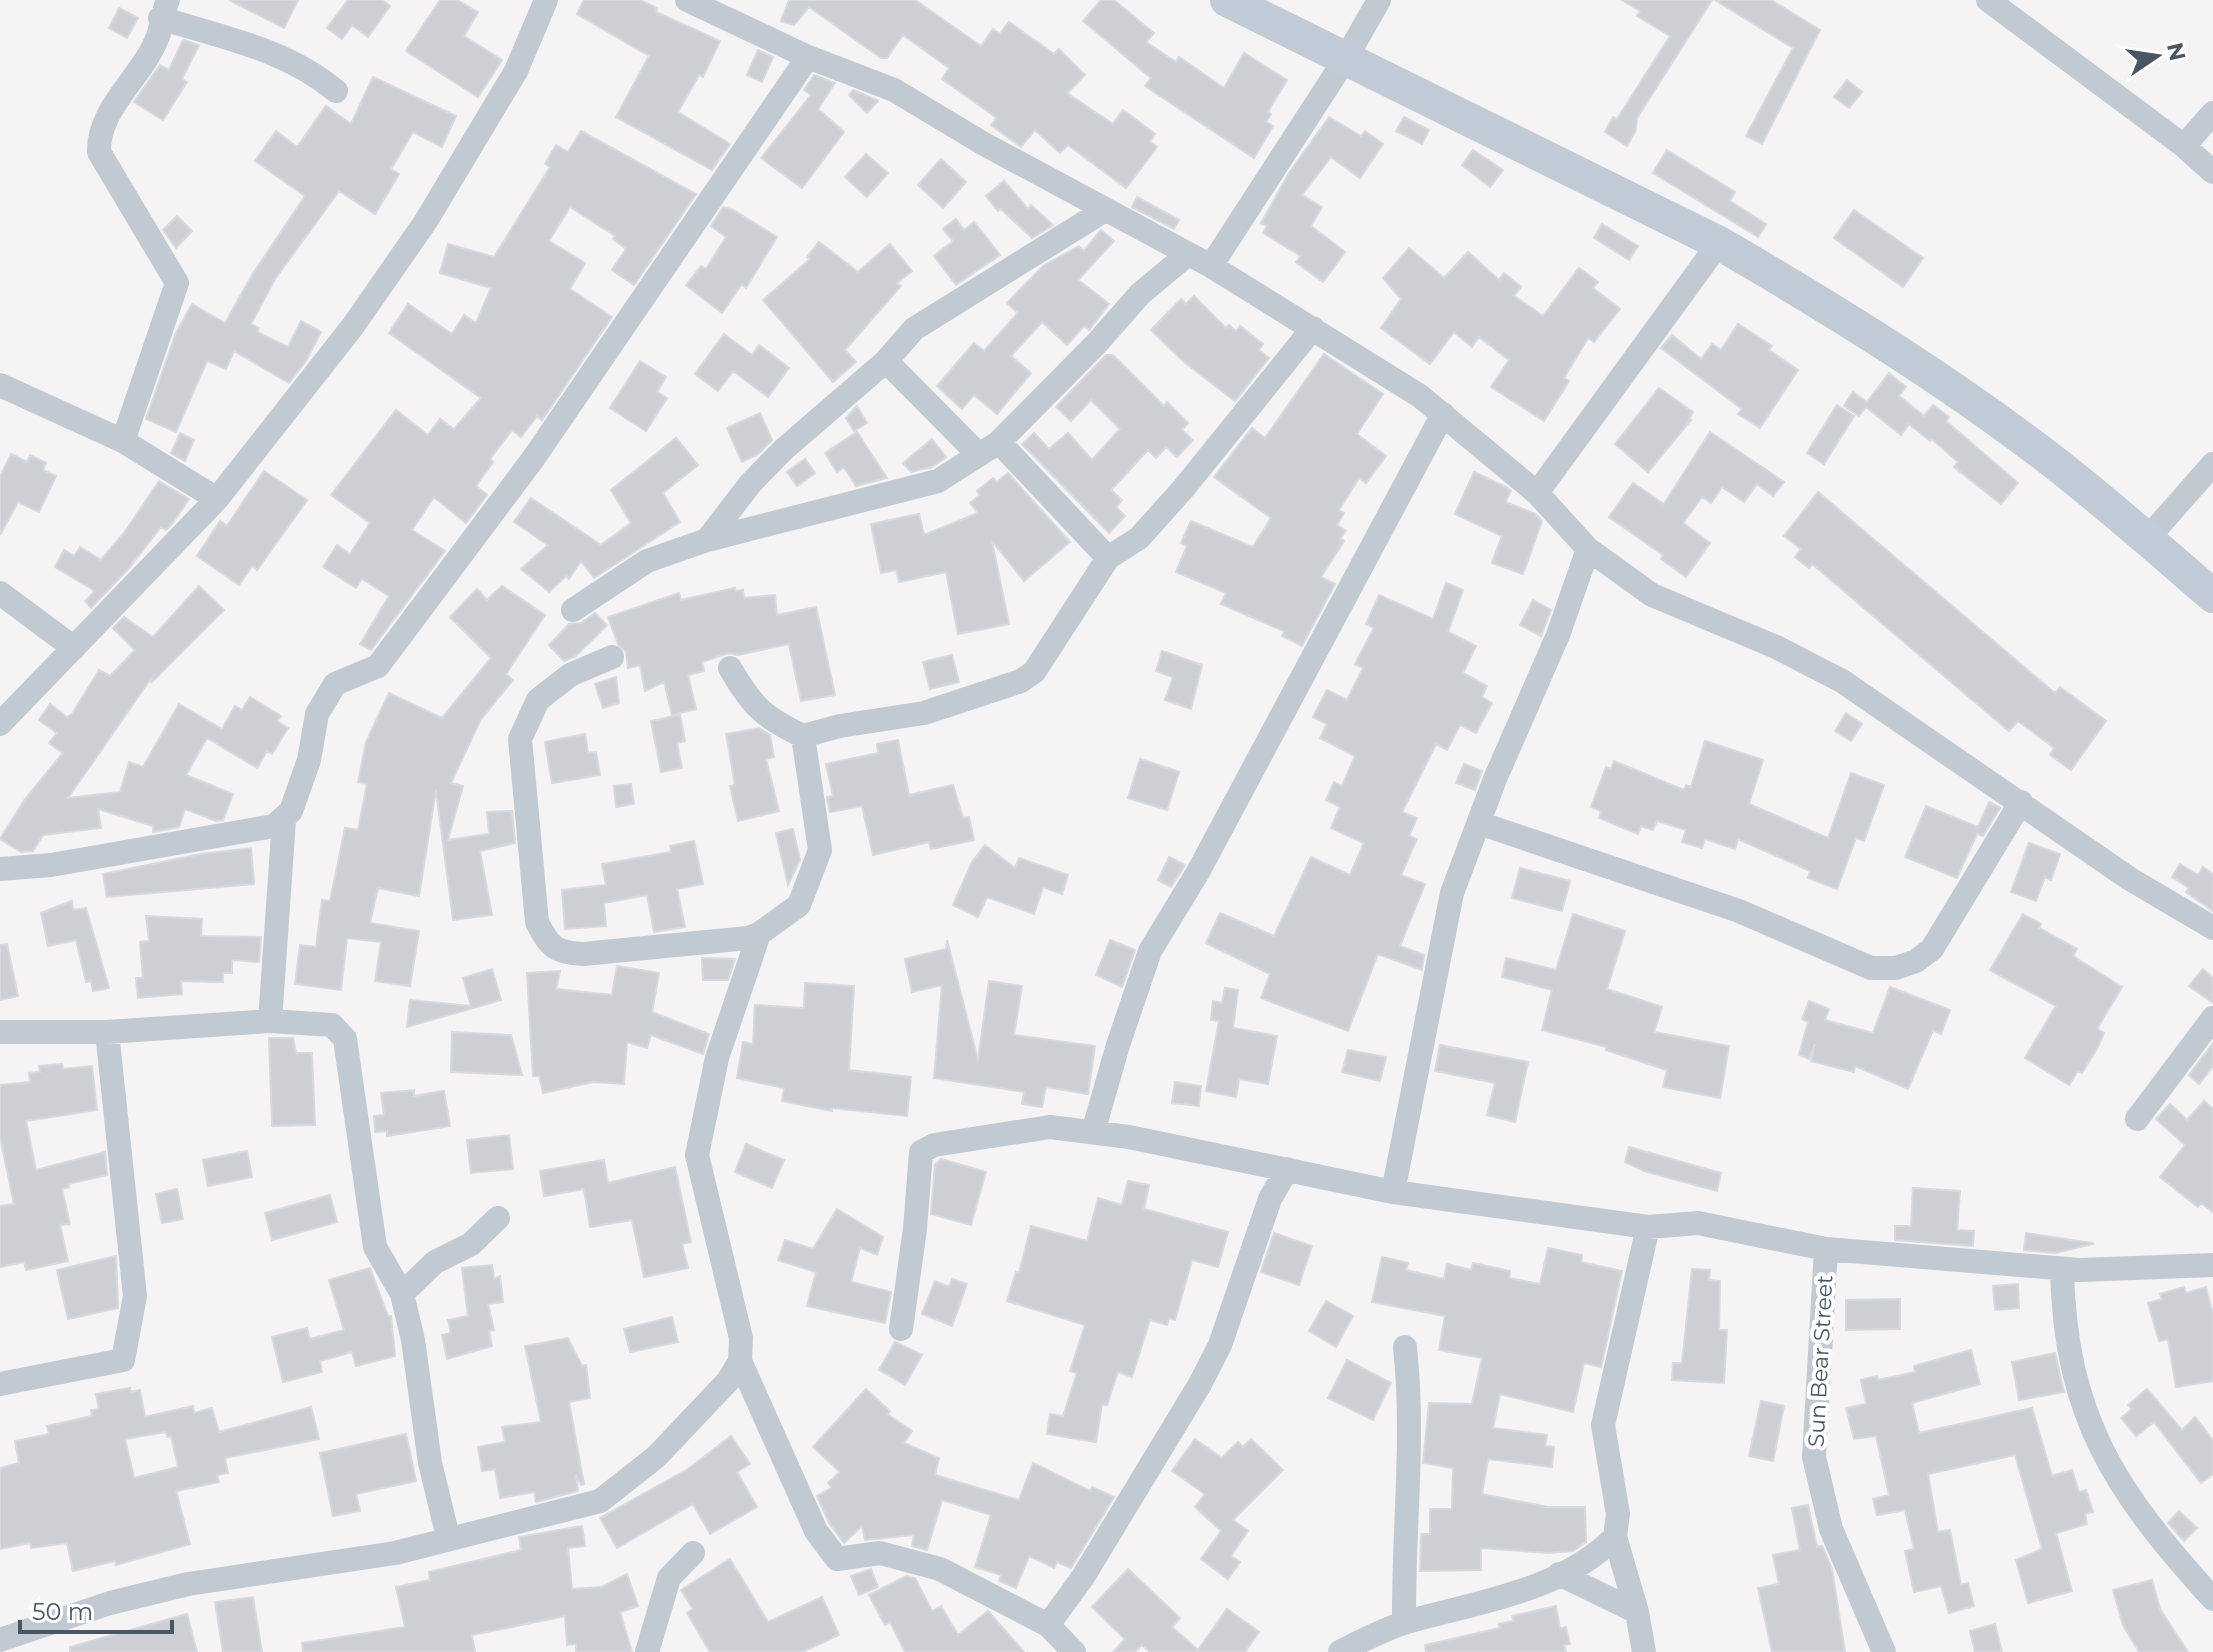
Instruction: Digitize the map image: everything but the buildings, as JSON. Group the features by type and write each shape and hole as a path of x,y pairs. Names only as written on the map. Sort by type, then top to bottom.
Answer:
{"main road":[{"path":"1227,0 1719,243 1919,366 2055,463 2213,596"}],"street":[{"path":"0,724 217,499 353,326 426,221 516,71 546,0"},
{"path":"687,0 808,57 894,90 1105,210 1211,266 1313,328 1443,414 1537,493 1588,549 1652,595 1776,647 1842,681 2130,879 2213,928"},
{"path":"1211,266 1346,58 1379,0"},
{"path":"1988,0 2184,146 2213,172"},
{"path":"123,441 177,283 99,152 99,131 136,79 159,34 164,9 280,55 316,74 336,91"},
{"path":"270,1021 284,820 309,760 317,714 335,684 378,666 533,459 808,57"},
{"path":"2184,146 2213,113"},
{"path":"707,540 750,484 783,450 886,361 914,329 1105,210"},
{"path":"1537,493 1719,243"},
{"path":"573,610 647,561 707,540 938,481 989,448 1087,354 1140,294 1188,254"},
{"path":"730,668 751,704 769,720 803,736 840,726 924,713 1021,681 1034,672 1108,558 1139,538 1183,489 1313,328"},
{"path":"886,361 989,448 1108,558"},
{"path":"0,385 123,441 217,499"},
{"path":"1093,1132 1150,951 1198,872 1443,414"},
{"path":"2147,539 2213,464"},
{"path":"1393,1192 1452,893 1558,635 1588,549"},
{"path":"0,593 74,648"},
{"path":"612,657 570,675 538,700 520,739 537,922 548,945 559,953 583,954 748,938 759,934 799,905 820,850 803,736"},
{"path":"1479,823 1739,911 1871,968 1896,968 1916,961 1932,949 2021,802"},
{"path":"0,869 51,865 274,826 284,820"},
{"path":"759,934 717,1058 697,1155 741,1338 740,1361 816,1531 837,1559 880,1553 940,1569 1048,1625 1074,1652"},
{"path":"2137,1119 2213,1018"},
{"path":"0,1032 107,1032 270,1021 332,1025 345,1039 375,1247 402,1294 413,1340 430,1463 448,1537"},
{"path":"0,1384 123,1360 135,1296 107,1032"},
{"path":"901,1329 915,1229 921,1152 934,1145 1050,1127 1093,1132 1393,1192 1648,1227 1698,1223 1826,1249 2062,1269 2213,1265"},
{"path":"1048,1625 1083,1577 1200,1384 1220,1345 1270,1199 1287,1169"},
{"path":"402,1294 435,1262 471,1244 498,1218"},
{"path":"1644,1652 1637,1612 1615,1537 1618,1514 1603,1425 1648,1227"},
{"name":"Sun Bear Street","path":"1826,1249 1814,1457 1831,1529 1884,1652"},
{"path":"2062,1269 2063,1315 2091,1431 2118,1481 2154,1534 2213,1599"},
{"path":"1404,1623 1403,1552 1410,1440 1405,1347"},
{"path":"0,1640 110,1603 188,1584 395,1553 448,1537 600,1501 656,1457 728,1381 740,1361"},
{"path":"1340,1652 1366,1646 1404,1623 1524,1590 1594,1558 1615,1537"},
{"path":"647,1652 669,1578 693,1553"},
{"path":"1559,1574 1637,1612"}]}
